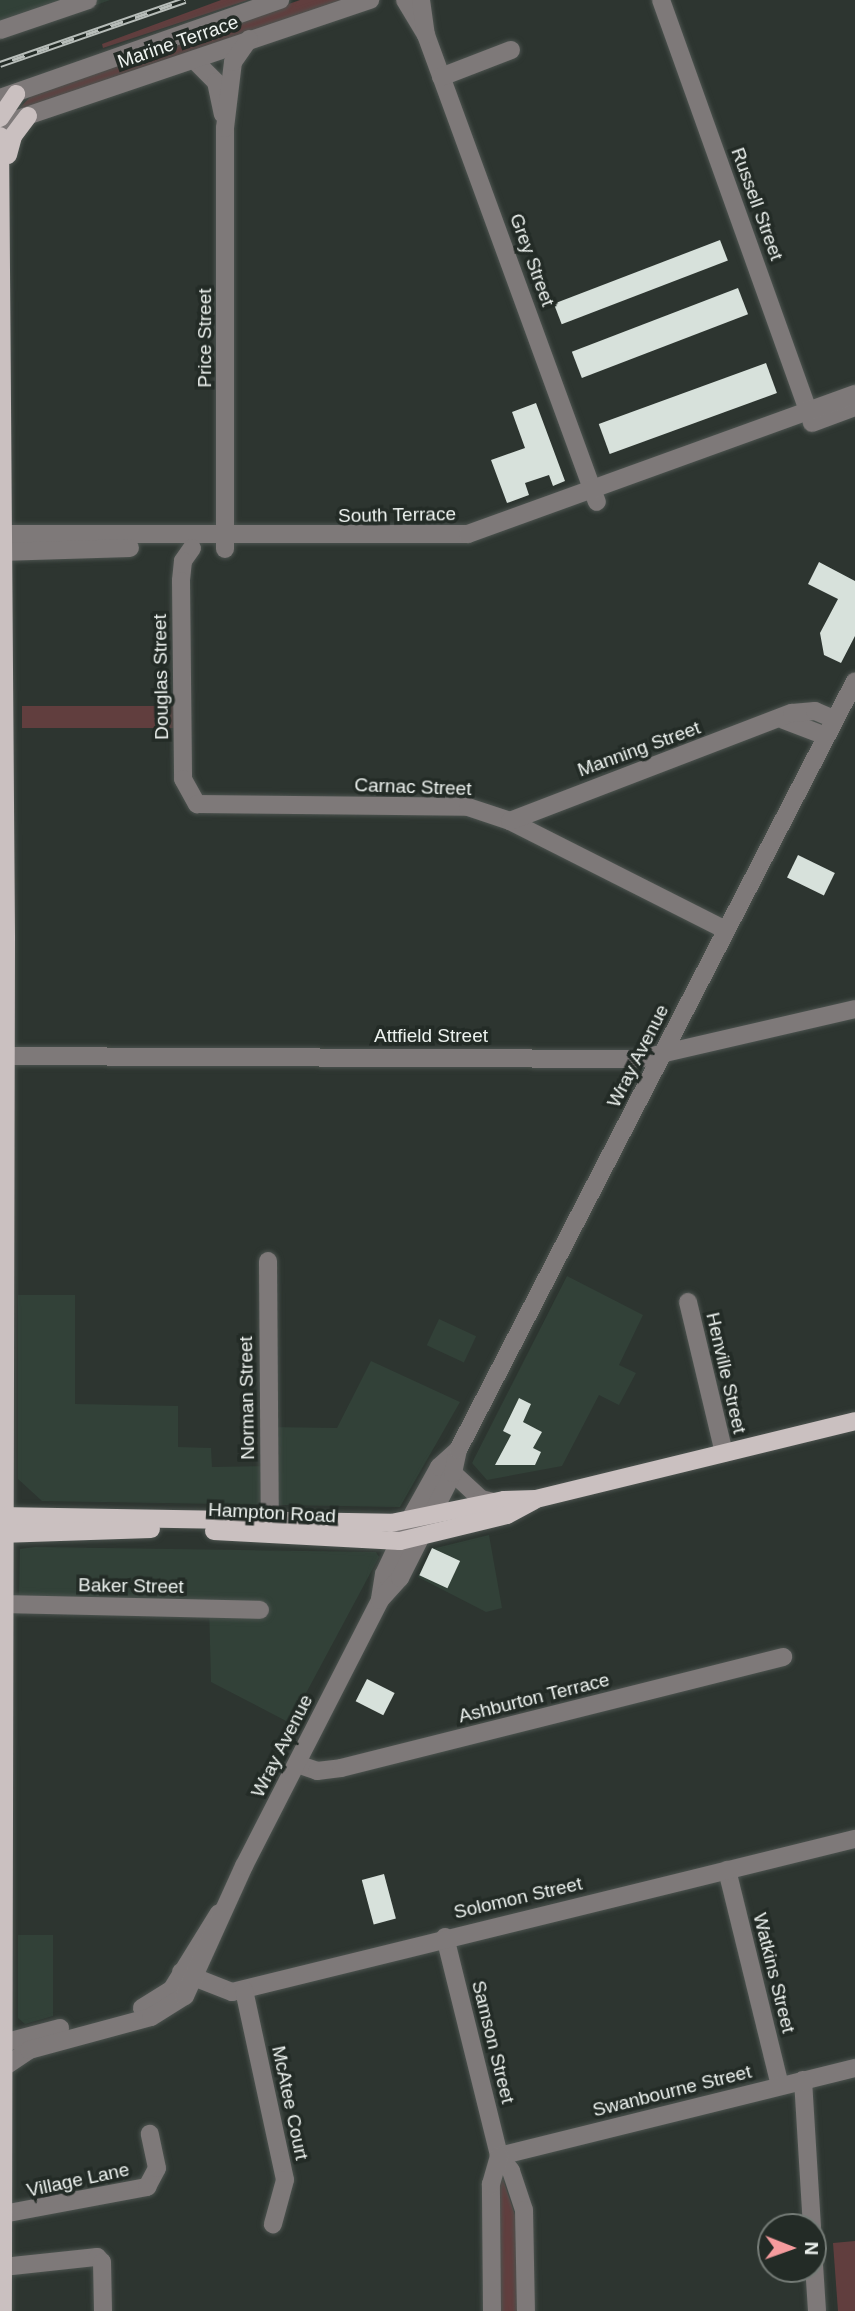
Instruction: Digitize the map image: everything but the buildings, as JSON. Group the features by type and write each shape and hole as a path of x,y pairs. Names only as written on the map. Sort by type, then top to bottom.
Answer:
{"main road":[{"path":"0,118 8,96"},
{"path":"4,186 13,136 28,116"},
{"path":"0,136 4,186 1,1604 3,2311"},
{"name":"Hampton Road","path":"2,1534 409,1521 494,1502 536,1499 855,1421"},
{"name":"Hampton Road","path":"2,1516 270,1527 400,1541 507,1515 536,1499"}],"street":[{"path":"0,30 88,0"},
{"name":"Marine Terrace","path":"8,96 280,0"},
{"name":"Marine Terrace","path":"0,125 370,0"},
{"name":"Grey Street","path":"405,0 415,25 426,35"},
{"name":"Grey Street","path":"421,0 426,35 595,496"},
{"name":"Russell Street","path":"661,0 811,417"},
{"name":"Price Street","path":"225,543 225,128 233,62 249,39"},
{"path":"441,77 510,50"},
{"name":"Price Street","path":"194,60 216,82 225,128"},
{"name":"South Terrace","path":"811,417 855,394"},
{"name":"South Terrace","path":"2,543 225,543 468,534 595,496 811,417 855,407"},
{"name":"South Terrace","path":"2,543 192,548 225,543"},
{"name":"Douglas Street","path":"192,548 181,569 183,779 197,804"},
{"name":"Wray Avenue","path":"188,1975 380,1600 400,1578 453,1472 458,1450 855,681"},
{"name":"Manning Street","path":"510,821 784,720 803,710 830,728"},
{"name":"Carnac Street","path":"197,804 468,807 510,821 726,930"},
{"name":"Attfield Street","path":"3,1056 660,1058 855,1009"},
{"name":"Norman Street","path":"268,1261 270,1527"},
{"name":"Henville Street","path":"688,1303 723,1453"},
{"name":"Wray Avenue","path":"380,1600 384,1574 409,1521 439,1467 458,1450"},
{"path":"453,1472 481,1499 494,1502"},
{"name":"Baker Street","path":"1,1604 261,1610"},
{"name":"Ashburton Terrace","path":"297,1764 317,1772 341,1769 783,1657"},
{"name":"Solomon Street","path":"188,1975 222,1993 244,1990 445,1937 855,1839"},
{"name":"Watkins Street","path":"727,1870 780,2086"},
{"name":"Samson Street","path":"445,1937 499,2156 511,2171 524,2210 526,2311"},
{"path":"1,2043 151,2005 188,1975"},
{"path":"4,2067 43,2045 160,2013 185,1996 188,1975"},
{"name":"McAtee Court","path":"244,1990 285,2180 273,2224"},
{"name":"Swanbourne Street","path":"499,2156 855,2068"},
{"path":"803,2080 811,2213"},
{"name":"Village Lane","path":"3,2214 146,2187 157,2168 150,2134"},
{"name":"Samson Street","path":"492,2311 491,2184 499,2156"},
{"path":"2,2279 97,2257 103,2262 103,2311"},
{"path":"815,2283 817,2311"}],"shaded area":[{"path":"0,0 110,0 0,40"},
{"path":"221,0 248,0 103,48 102,44"},
{"path":"300,0 349,0 11,117 32,95"},
{"path":"22,706 176,706 176,728 22,728"},
{"path":"567,1276 643,1315 619,1365 636,1373 619,1405 599,1395 562,1466 487,1480 472,1463"},
{"path":"18,1295 75,1295 75,1404 178,1406 178,1447 211,1448 212,1467 269,1466 269,1427 337,1428 371,1361 460,1402 400,1507 42,1501 18,1479"},
{"path":"439,1319 476,1336 464,1363 427,1345"},
{"path":"489,1535 502,1608 486,1612 418,1577 432,1549"},
{"path":"35,1547 376,1552 379,1557 290,1723 211,1682 209,1605 19,1600 20,1549"},
{"path":"18,1935 53,1935 53,2016 25,2024 18,2018"},
{"path":"501,2173 516,2218 518,2311 497,2311 496,2185"},
{"path":"855,2241 855,2311 838,2311 833,2243"}],"railway":[{"path":"0,64 185,0"}]}
